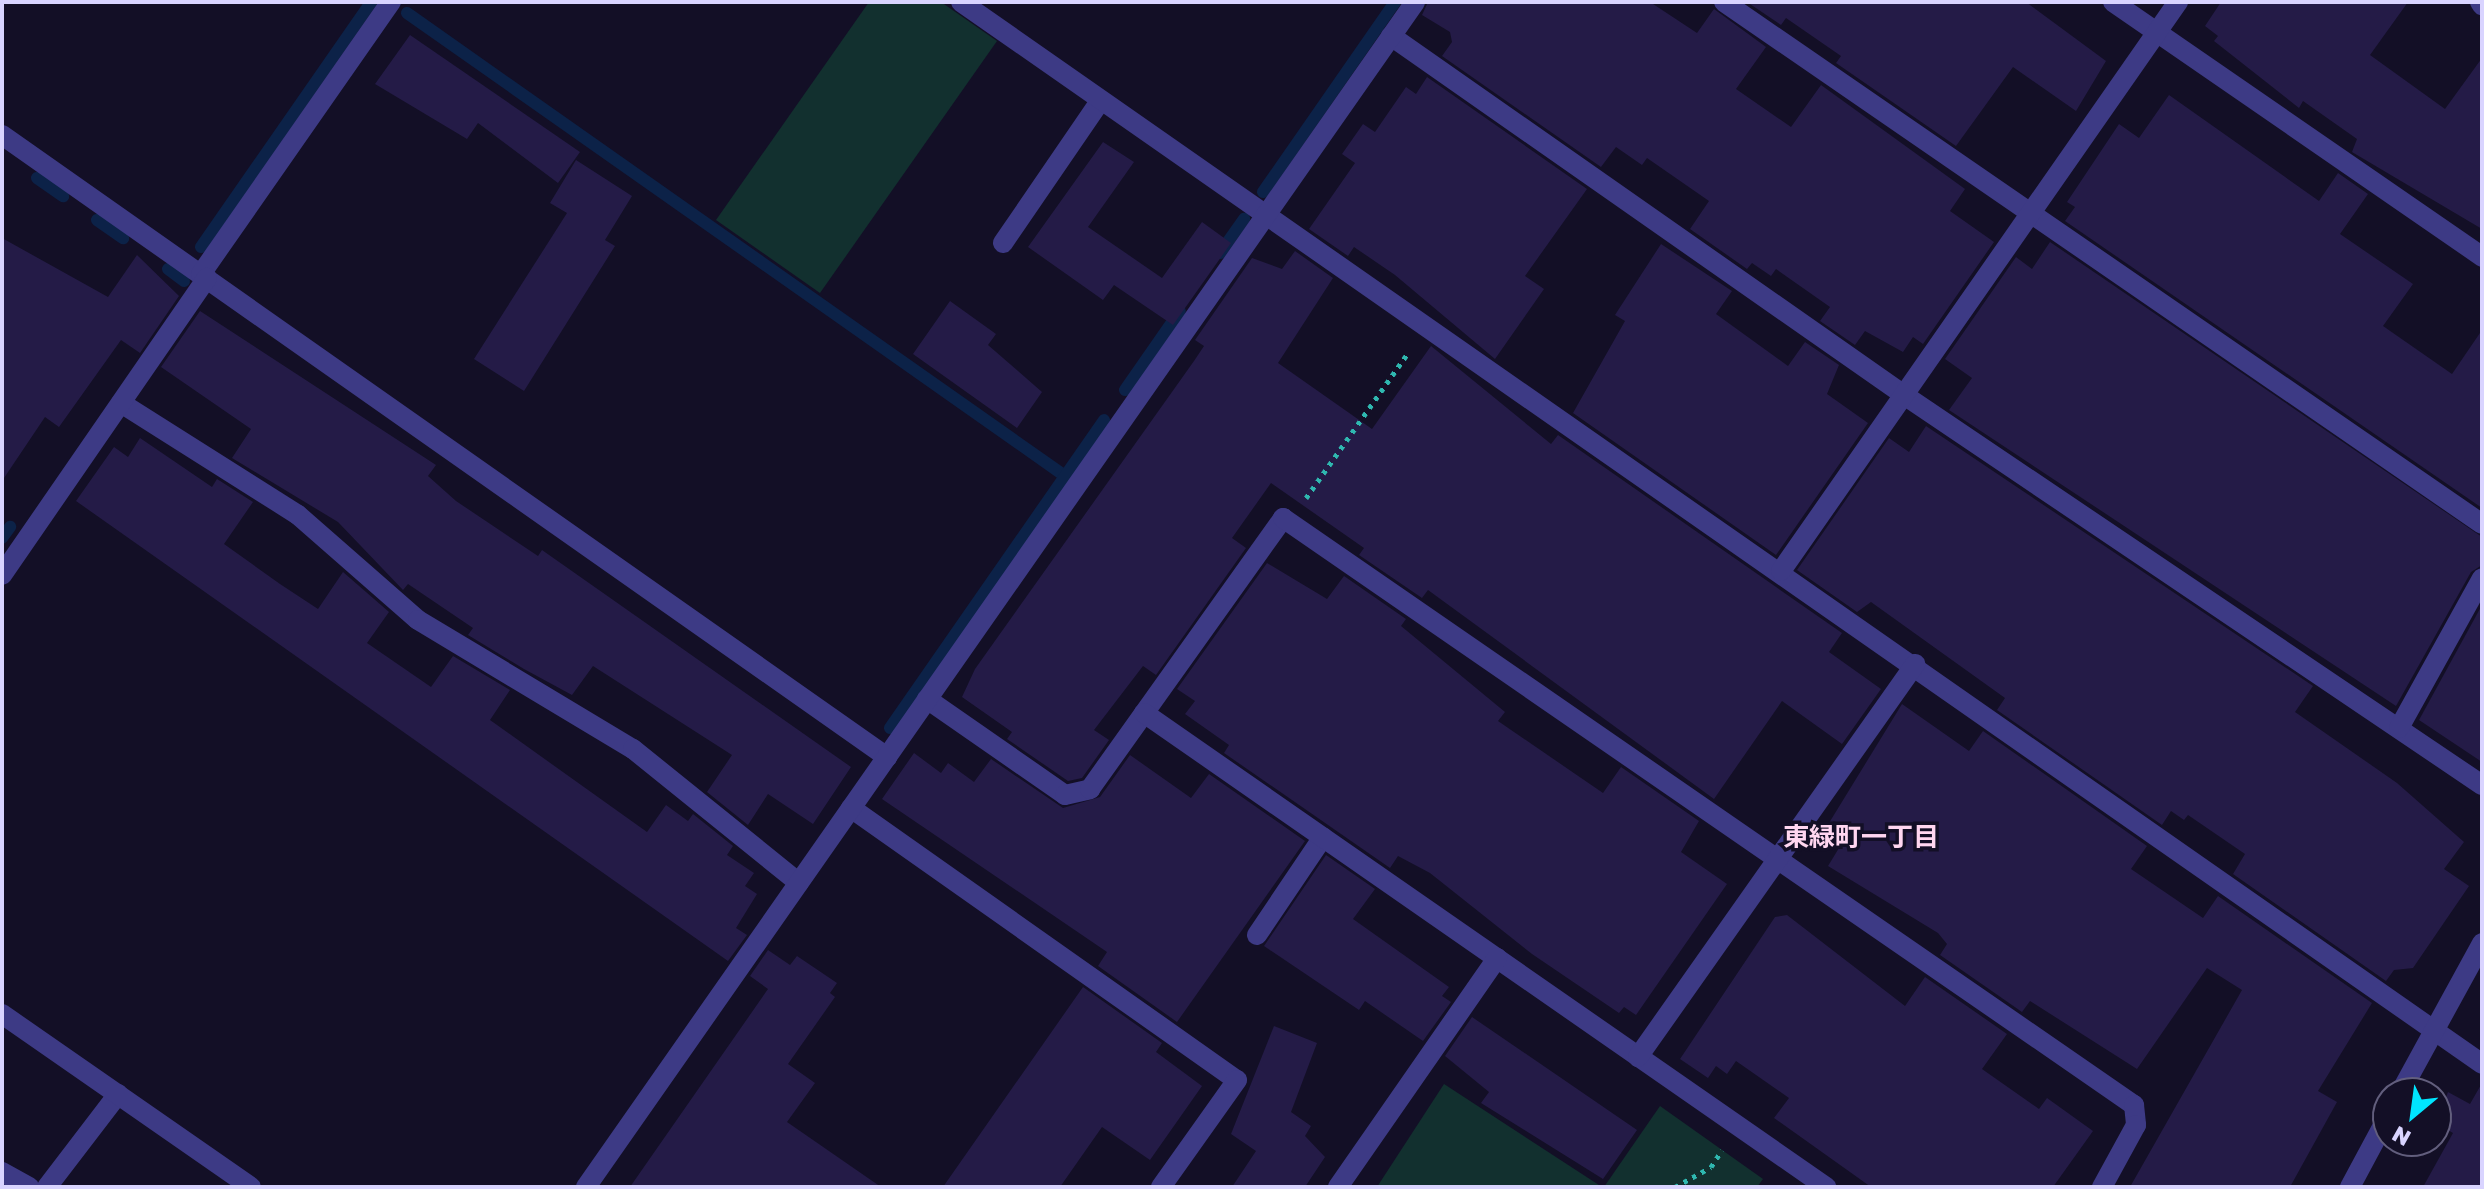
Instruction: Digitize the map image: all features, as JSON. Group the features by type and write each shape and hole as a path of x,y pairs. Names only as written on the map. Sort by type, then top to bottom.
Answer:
{"street":[{"path":"2,575 391,2"},
{"path":"961,2 2436,1027 2482,1064"},
{"path":"586,1187 1415,2"},
{"path":"1724,2 2482,524"},
{"path":"2113,2 2482,257"},
{"path":"1781,571 2178,2"},
{"path":"1391,36 1904,395 2482,785"},
{"path":"1003,243 1101,100"},
{"path":"2,135 887,757"},
{"path":"121,403 298,515 418,620 633,749 799,883"},
{"path":"927,699 1065,795 1090,789 1283,518 2134,1105 2136,1125 2102,1187"},
{"path":"2399,728 2482,578"},
{"path":"1638,1057 1915,664"},
{"path":"1144,713 1826,1187"},
{"path":"851,808 1237,1080 1161,1187"},
{"path":"1257,935 1323,837"},
{"path":"2409,1077 2482,943"},
{"path":"1338,1187 1497,958"},
{"path":"2,1014 251,1187"},
{"path":"47,1187 118,1094"},
{"path":"2350,1187 2372,1146"},
{"path":"2,1172 29,1187"}],"path":[{"path":"1289,522 1427,326"},
{"path":"1675,1187 1711,1167 1737,1126"}],"green space":[{"path":"869,2 941,2 997,41 820,293 716,220"},
{"path":"1444,1084 1602,1187 1377,1187"},
{"path":"1660,1106 1763,1179 1757,1187 1604,1187"}],"building":[{"path":"1428,2 1650,2 1697,33 1714,9 1766,47 1736,89 1791,127 1821,85 1965,189 1950,211 1994,242 1923,344 1913,337 1903,352 1865,331 1855,345 1820,321 1830,307 1776,269 1771,276 1752,263 1747,269 1690,229 1709,201 1647,158 1642,165 1616,147 1601,167 1442,56 1452,42 1450,32 1422,15"},
{"path":"1747,2 2026,2 2106,61 2076,111 2013,67 1956,146 1836,63 1841,56 1786,18 1781,25"},
{"path":"2221,2 2408,2 2370,55 2445,109 2482,58 2482,229 2352,152 2357,139 2303,101 2299,108 2214,41 2218,36 2205,26"},
{"path":"410,35 580,152 558,183 478,123 467,139 375,84"},
{"path":"1427,77 1587,189 1525,276 1544,289 1495,359 1395,275 1354,247 1348,256 1309,229 1355,163 1342,154 1363,124 1375,132 1406,87 1416,94"},
{"path":"2169,95 2319,201 2338,173 2368,194 2340,234 2413,284 2383,326 2452,374 2482,330 2482,508 2065,221 2075,207 2067,202 2119,124 2139,138"},
{"path":"1103,142 1134,162 1088,227 1162,278 1202,222 1231,243 1173,325 1114,285 1103,300 1028,247"},
{"path":"576,160 632,196 605,240 615,246 524,391 474,359 567,213 550,203"},
{"path":"2,238 108,297 137,255 179,296 140,353 121,340 59,427 45,417 2,481"},
{"path":"2050,242 2482,537 2482,565 2471,572 2396,706 1949,410 1972,378 1945,359 2016,257 2032,269"},
{"path":"1661,244 1732,291 1716,314 1788,366 1805,342 1839,365 1827,394 1868,423 1776,555 1573,413 1625,321 1615,315"},
{"path":"1295,251 1333,278 1278,363 1372,429 1431,346 1551,444 1558,435 1842,633 1829,652 1881,689 1842,744 1782,701 1714,799 1428,590 1422,598 1359,555 1364,548 1271,483 1232,538 1246,548 1156,675 1143,666 1094,730 1109,740 1082,778 1068,781 1007,739 1012,732 962,697 975,669 1194,361 1204,346 1195,340 1252,258 1282,269"},
{"path":"950,301 996,334 988,345 1042,392 1017,428 913,354"},
{"path":"200,311 436,465 428,476 456,501 538,556 542,550 851,767 813,824 768,794 748,825 707,792 732,755 593,666 572,695 524,669 468,635 473,628 408,584 403,590 338,522 232,458 251,429 161,367"},
{"path":"1926,426 2313,686 2295,712 2397,783 2464,842 2444,869 2469,886 2413,968 2394,970 2386,981 2233,874 2245,854 2188,815 2184,820 2171,811 2162,825 1997,710 2005,698 1871,602 1857,612 1797,570 1889,438 1909,452"},
{"path":"140,438 212,487 217,479 253,502 224,544 280,584 318,609 343,572 389,612 367,643 431,687 453,656 510,690 490,720 647,832 666,805 688,821 693,814 733,846 727,855 754,873 745,886 757,894 736,928 747,935 728,961 76,501 114,447 128,457"},
{"path":"1267,563 1327,599 1344,576 1406,619 1401,626 1505,712 1498,721 1603,793 1621,767 1699,821 1681,852 1727,884 1636,1015 1624,1007 1619,1013 1532,954 1430,873 1398,856 1390,868 1224,753 1229,745 1185,714 1195,701 1177,689"},
{"path":"2482,605 2482,762 2419,720"},
{"path":"1902,704 1969,751 1983,731 2147,846 2131,869 2203,918 2218,896 2372,1003 2318,1091 2337,1102 2290,1187 2130,1187 2242,990 2207,968 2137,1069 2030,1001 2022,1012 1940,955 1947,944 1938,933 1828,866 1839,848 1821,836"},
{"path":"914,753 941,773 948,763 974,782 991,759 1063,808 1100,797 1130,755 1191,798 1209,774 1305,841 1177,1022 1098,966 1107,952 882,799"},
{"path":"1326,855 1375,889 1353,919 1449,987 1442,996 1451,1002 1423,1041 1365,1001 1359,1010 1264,946"},
{"path":"1787,915 1905,1006 1925,977 2007,1034 1982,1069 2039,1109 2047,1098 2093,1131 2053,1187 1871,1187 1774,1118 1789,1098 1736,1061 1727,1074 1716,1066 1708,1078 1680,1059 1775,917"},
{"path":"768,950 790,965 797,956 837,983 830,993 835,997 788,1064 815,1083 787,1122 881,1187 630,1187 768,989 750,976"},
{"path":"1083,987 1162,1043 1156,1052 1202,1086 1150,1160 1102,1127 1060,1187 943,1187"},
{"path":"1472,1017 1637,1130 1603,1179 1481,1103 1489,1092 1445,1056"},
{"path":"1274,1026 1317,1043 1291,1112 1311,1126 1305,1136 1325,1157 1305,1187 1232,1187 1256,1151 1231,1134"},
{"path":"2482,1083 2482,1187 2423,1187 2440,1157 2452,1157 2452,1094 2470,1104"}],"waterway":[{"path":"201,247 371,2"},
{"path":"1263,192 1395,2"},
{"path":"407,13 1065,476"},
{"path":"37,178 63,196"},
{"path":"1220,253 1244,219"},
{"path":"97,220 123,238"},
{"path":"168,269 184,281"},
{"path":"1125,390 1180,311"},
{"path":"890,728 1104,420"},
{"path":"2,538 10,527"}],"district":[{"name":"東緑町一丁目","path":"1861,837"}]}
